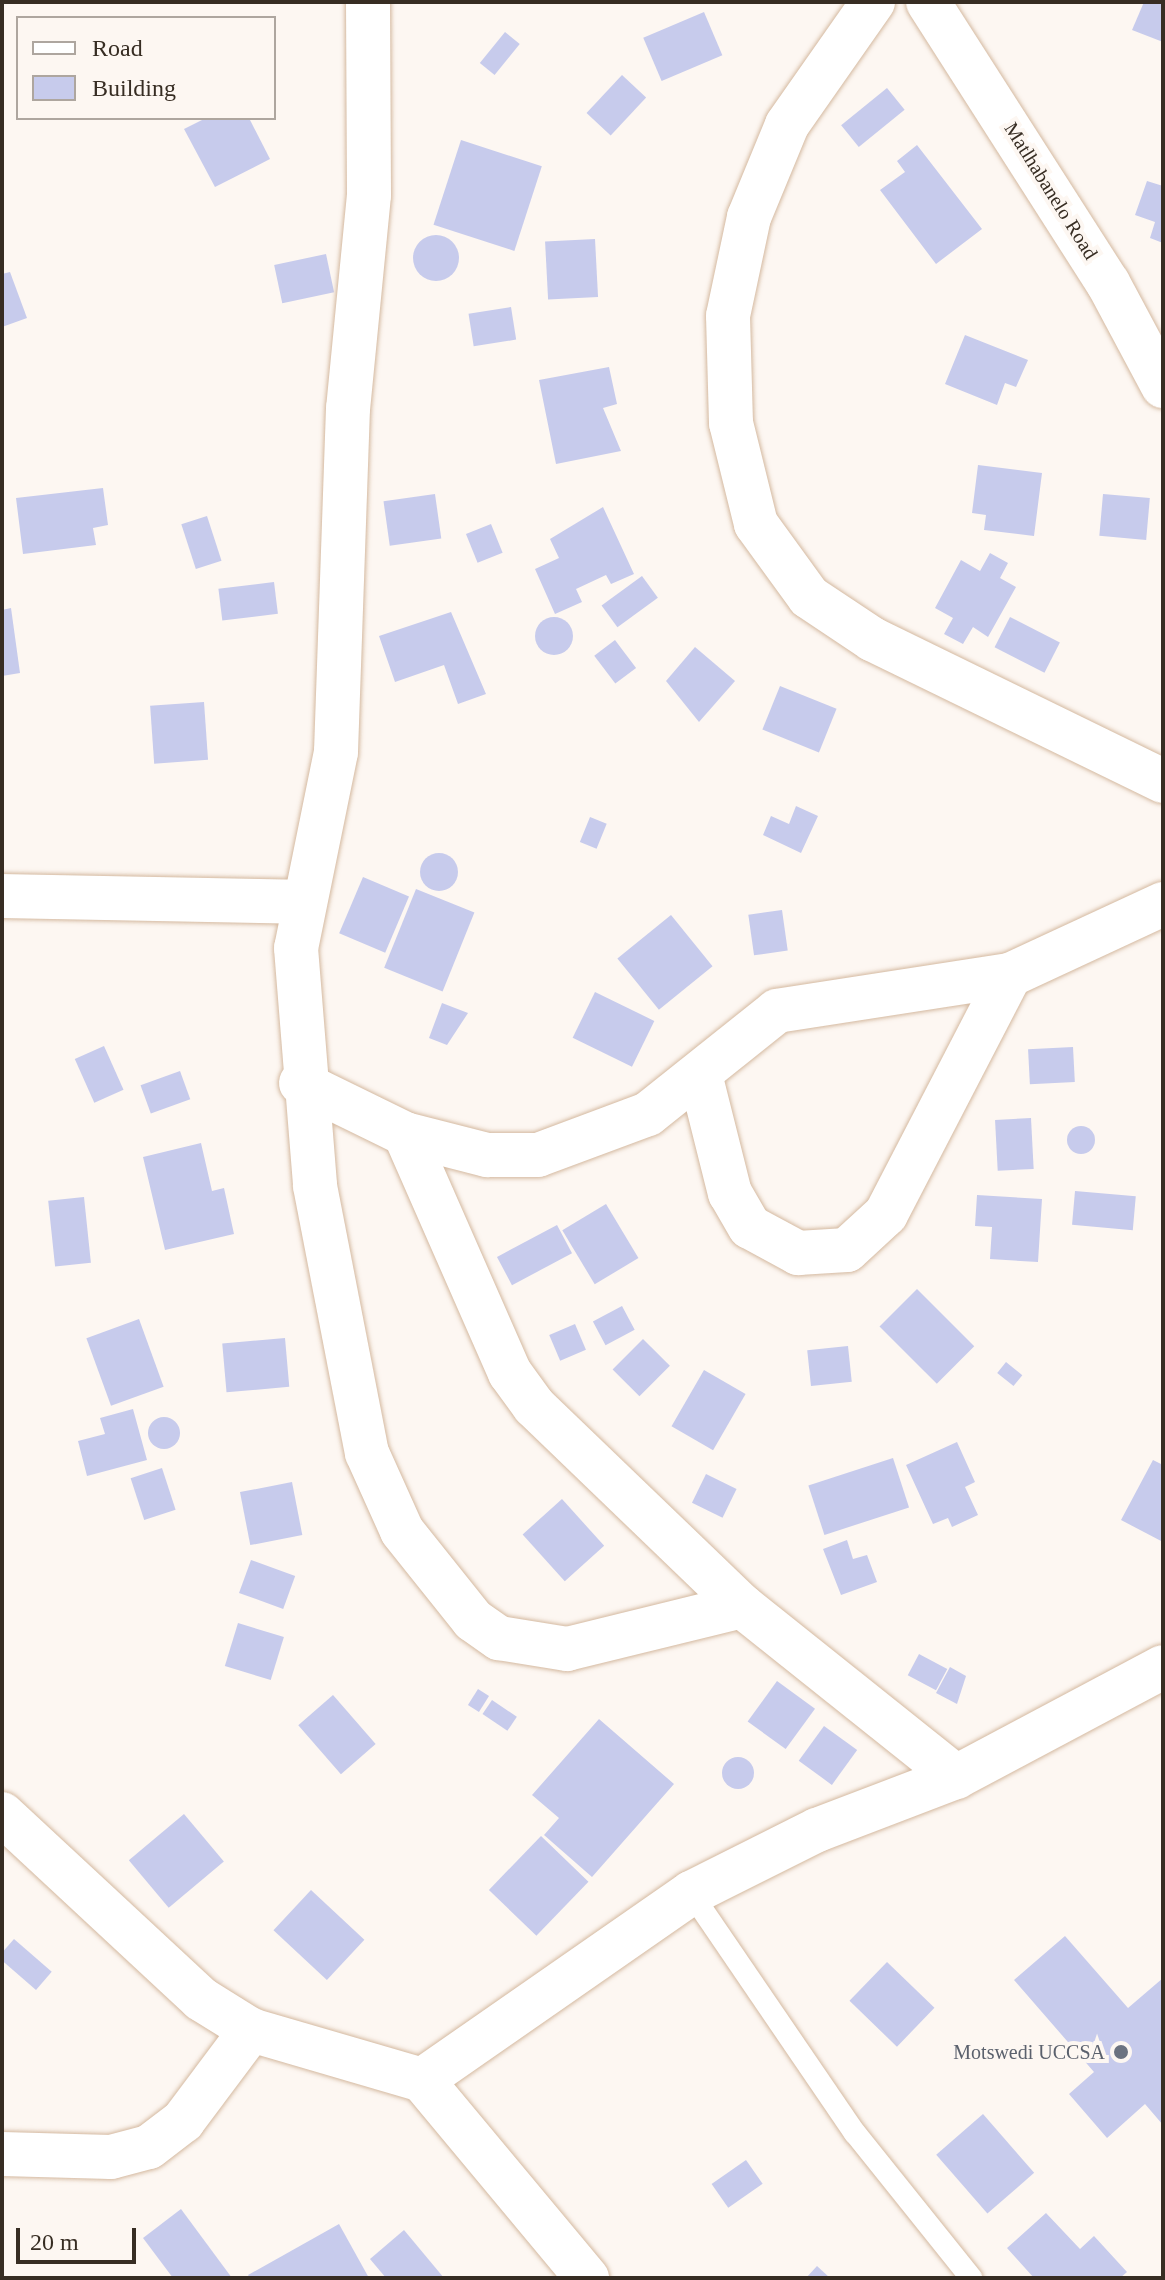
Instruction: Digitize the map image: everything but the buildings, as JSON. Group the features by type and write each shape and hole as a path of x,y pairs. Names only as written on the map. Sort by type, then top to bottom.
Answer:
{"street":[{"path":"368,2 369,195 348,408 336,752 302,902 296,948 301,1083 367,1453 402,1531 473,1620 499,1638 567,1649 742,1606"},
{"path":"873,2 787,125 746,231 728,316 730,407 756,524 809,597 872,639 1163,781"},
{"name":"Matlhabanelo Road","path":"928,2 1108,283 1163,386"},
{"path":"2,896 302,902"},
{"path":"301,1083 405,1134 487,1155 538,1155 648,1114 777,1011 1010,975 1163,904"},
{"path":"700,1074 730,1193 750,1227 798,1253 847,1250 886,1214 1010,975"},
{"path":"405,1134 510,1373 534,1406 742,1606 956,1777"},
{"path":"422,2080 691,1893 817,1830 956,1777 1163,1667"},
{"path":"2,1814 201,1999 251,2030 422,2080 587,2278"},
{"path":"2,2154 111,2157 149,2147 183,2121 251,2030"}],"lane":[{"path":"691,1893 855,2133 971,2278"}],"place":[{"name":"Motswedi UCCSA","path":"1121,2052"}]}
